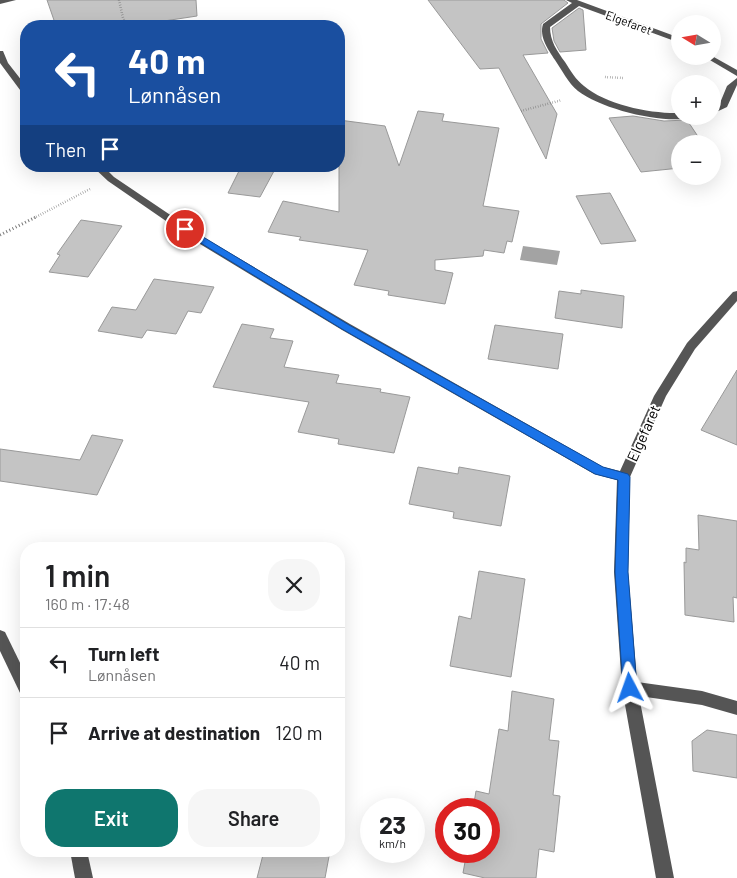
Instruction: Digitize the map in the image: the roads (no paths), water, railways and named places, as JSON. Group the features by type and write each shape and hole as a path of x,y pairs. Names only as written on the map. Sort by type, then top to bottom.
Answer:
{"street":[{"path":"0,2 12,0"},
{"name":"Elgefaret","path":"671,38 574,2 546,26 545,34 548,44 568,73 583,90 603,100 654,115 671,116"},
{"path":"0,53 4,63 20,84"},
{"path":"721,64 737,73"},
{"path":"721,106 724,105 731,86 737,81"},
{"path":"103,172 111,179 200,238 346,327 599,471 624,477"},
{"name":"Elgefaret","path":"665,878 630,688 621,572 624,477 660,396 691,346 737,294"},
{"path":"0,636 20,678"},
{"path":"630,688 702,698 737,708"},
{"path":"79,857 84,878"}]}
